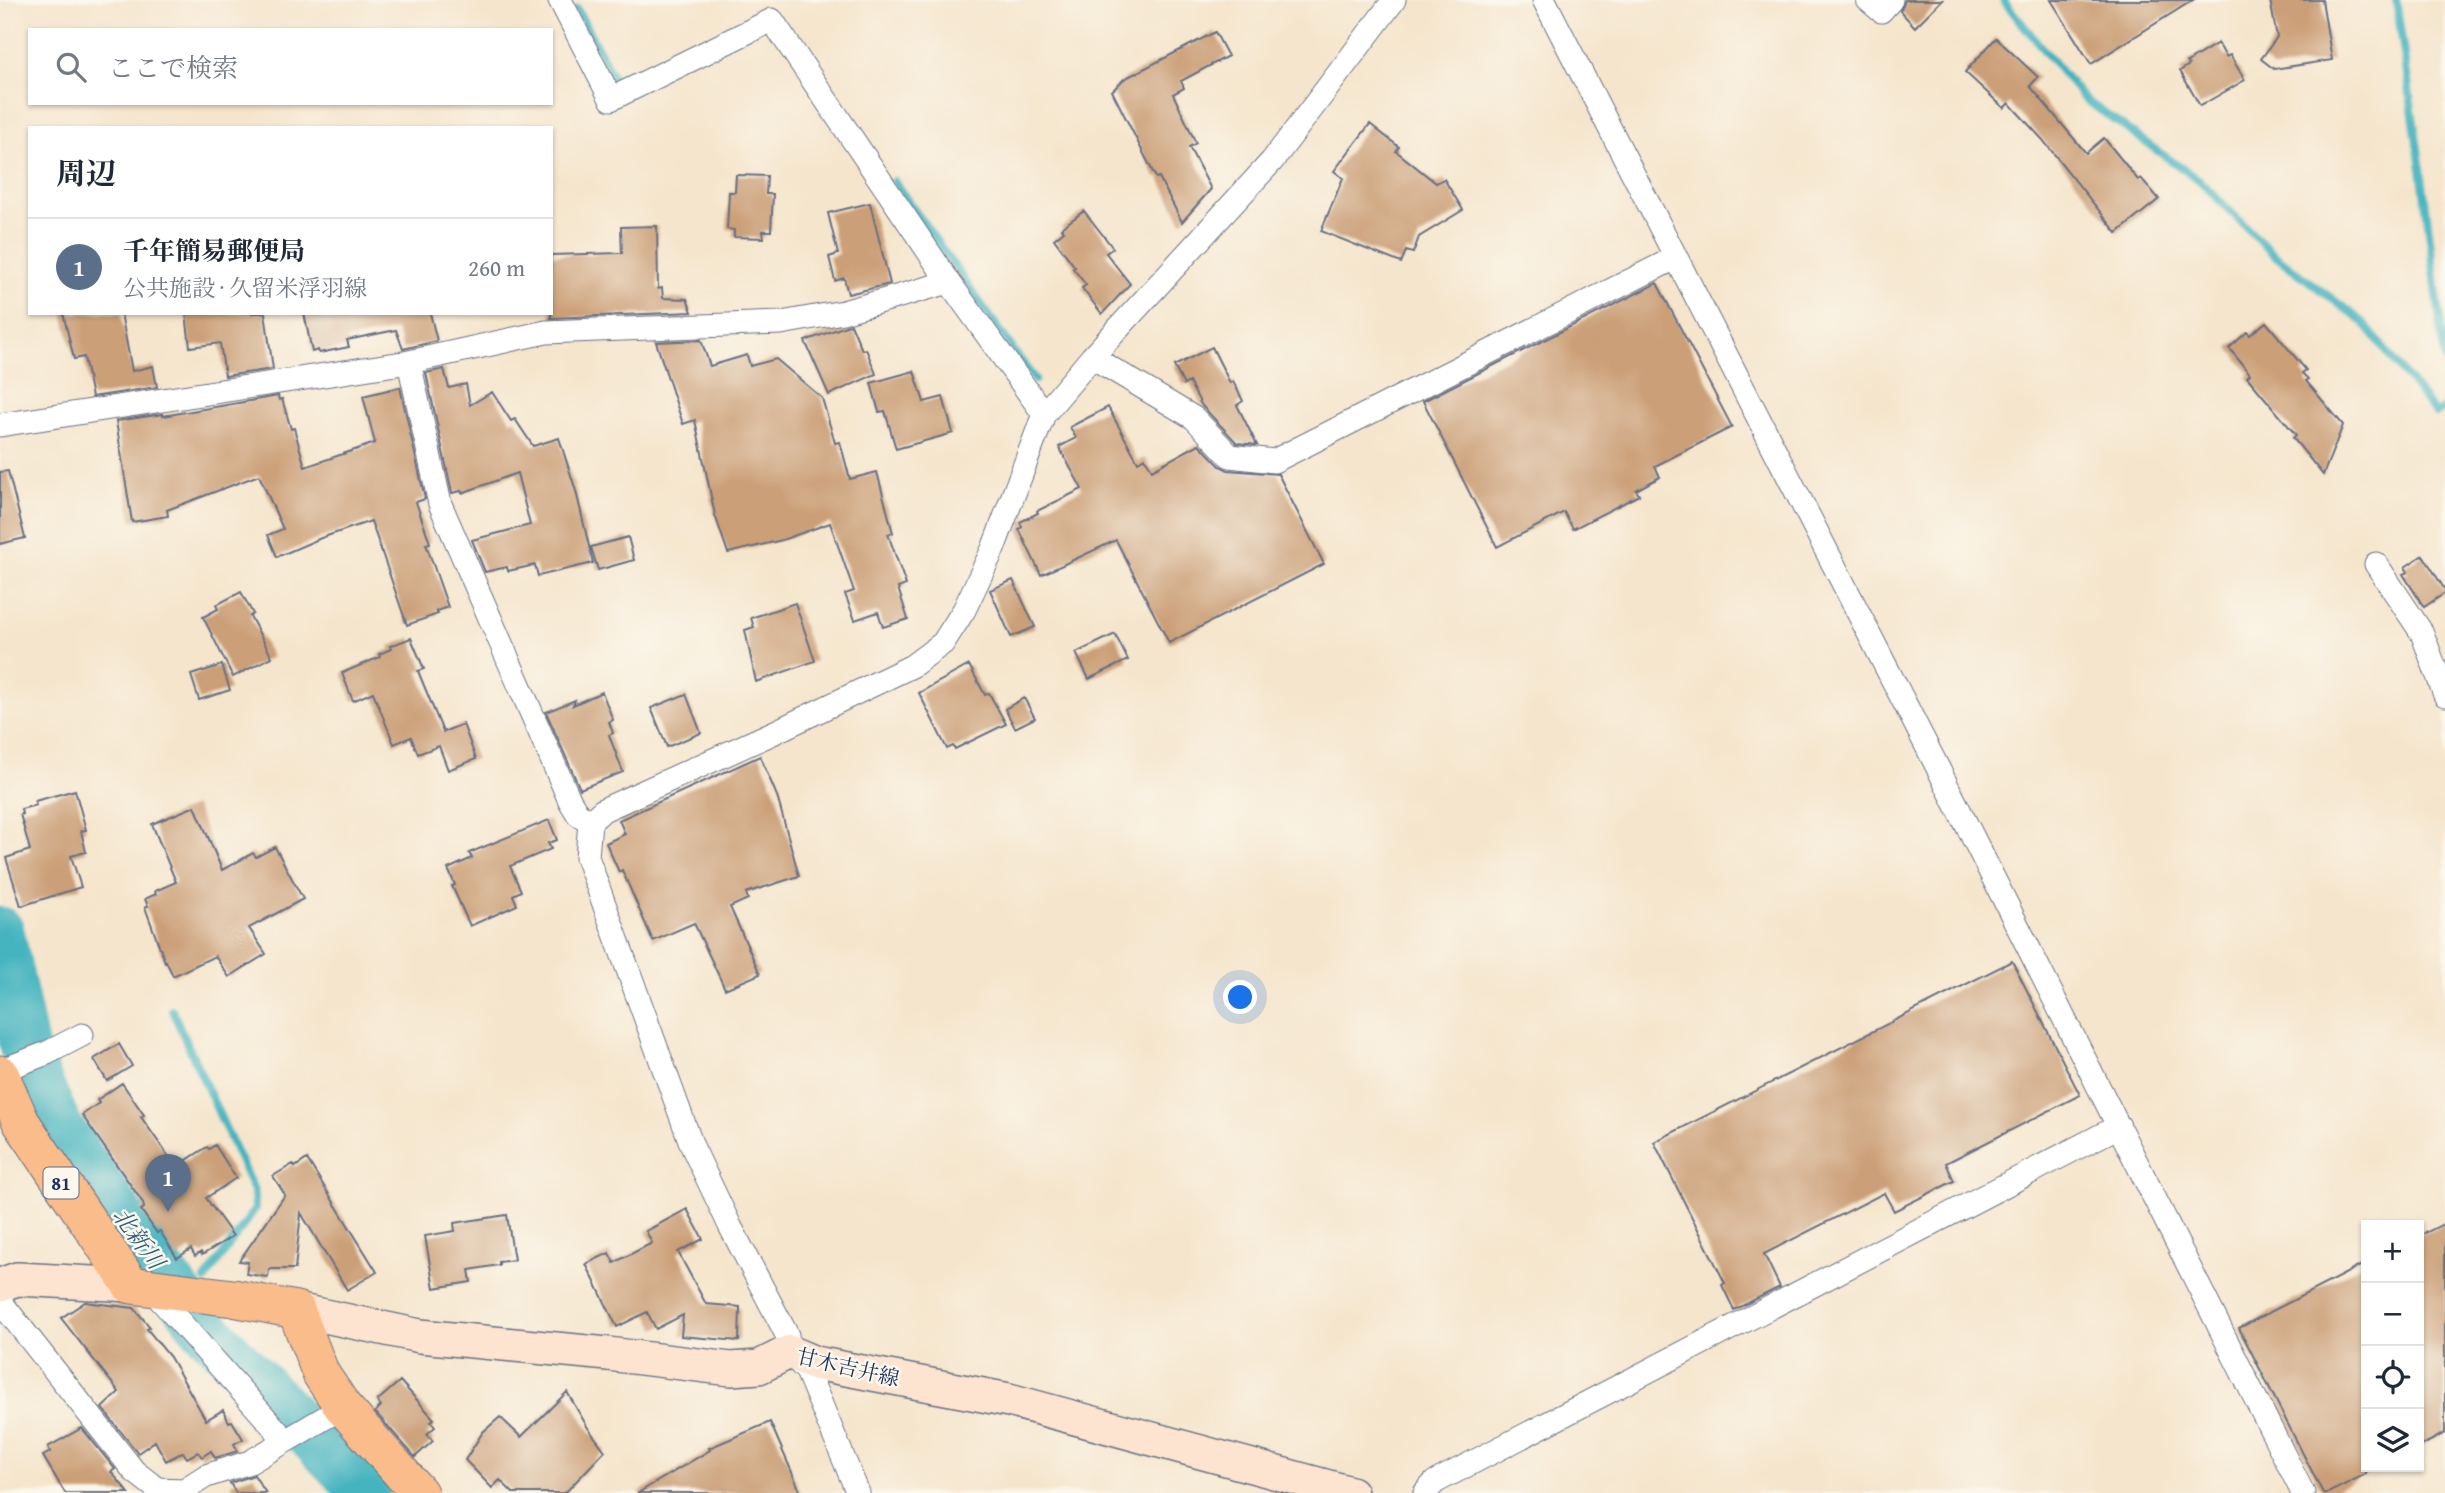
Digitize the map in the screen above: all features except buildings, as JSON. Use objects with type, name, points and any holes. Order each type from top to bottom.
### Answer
[{"type":"main road","name":"81","points":[[4,1071],[21,1122],[140,1287]]},
{"type":"main road","points":[[0,1285],[17,1279],[140,1287],[202,1294],[296,1310],[334,1413],[419,1493]]},
{"type":"main road","name":"甘木吉井線","points":[[296,1310],[420,1336],[731,1369],[759,1367],[789,1352],[815,1363],[1009,1400],[1351,1493]]},
{"type":"street","points":[[560,0],[611,99],[772,20],[949,282],[1044,414]]},
{"type":"street","points":[[858,1493],[807,1371],[789,1352],[788,1335],[730,1226],[692,1146],[587,857],[590,822],[603,810],[912,666],[943,643],[964,610],[993,549],[1044,414],[1092,357],[1272,160],[1394,0]]},
{"type":"street","points":[[1544,0],[1942,776],[2303,1493]]},
{"type":"street","points":[[1868,0],[1881,11],[1891,0]]},
{"type":"street","points":[[1092,357],[1194,418],[1230,456],[1273,461],[1675,258]]},
{"type":"street","points":[[0,425],[409,362],[547,332],[781,323],[843,312],[949,282]]},
{"type":"street","points":[[409,362],[440,504],[570,801],[578,814],[590,822]]},
{"type":"street","points":[[2375,564],[2422,633],[2445,695]]},
{"type":"street","points":[[4,1071],[82,1035]]},
{"type":"street","points":[[1425,1493],[1435,1482],[2119,1126]]},
{"type":"street","points":[[140,1287],[286,1441]]},
{"type":"street","points":[[0,1301],[134,1471],[157,1489],[184,1492],[206,1476],[250,1462],[334,1413]]},
{"type":"waterway","points":[[2003,0],[2083,98],[2200,181],[2273,254],[2363,322],[2436,414],[2445,407]]},
{"type":"waterway","points":[[2396,0],[2445,360]]},
{"type":"waterway","points":[[577,9],[615,81],[628,85]]},
{"type":"waterway","points":[[894,181],[1035,380]]},
{"type":"waterway","name":"北新川","points":[[0,931],[27,1058],[58,1126],[138,1241],[201,1324],[366,1493]]},
{"type":"waterway","points":[[172,1010],[254,1191],[255,1209],[205,1280]]},
{"type":"place","name":"千年簡易郵便局","points":[[168,1212]]}]
